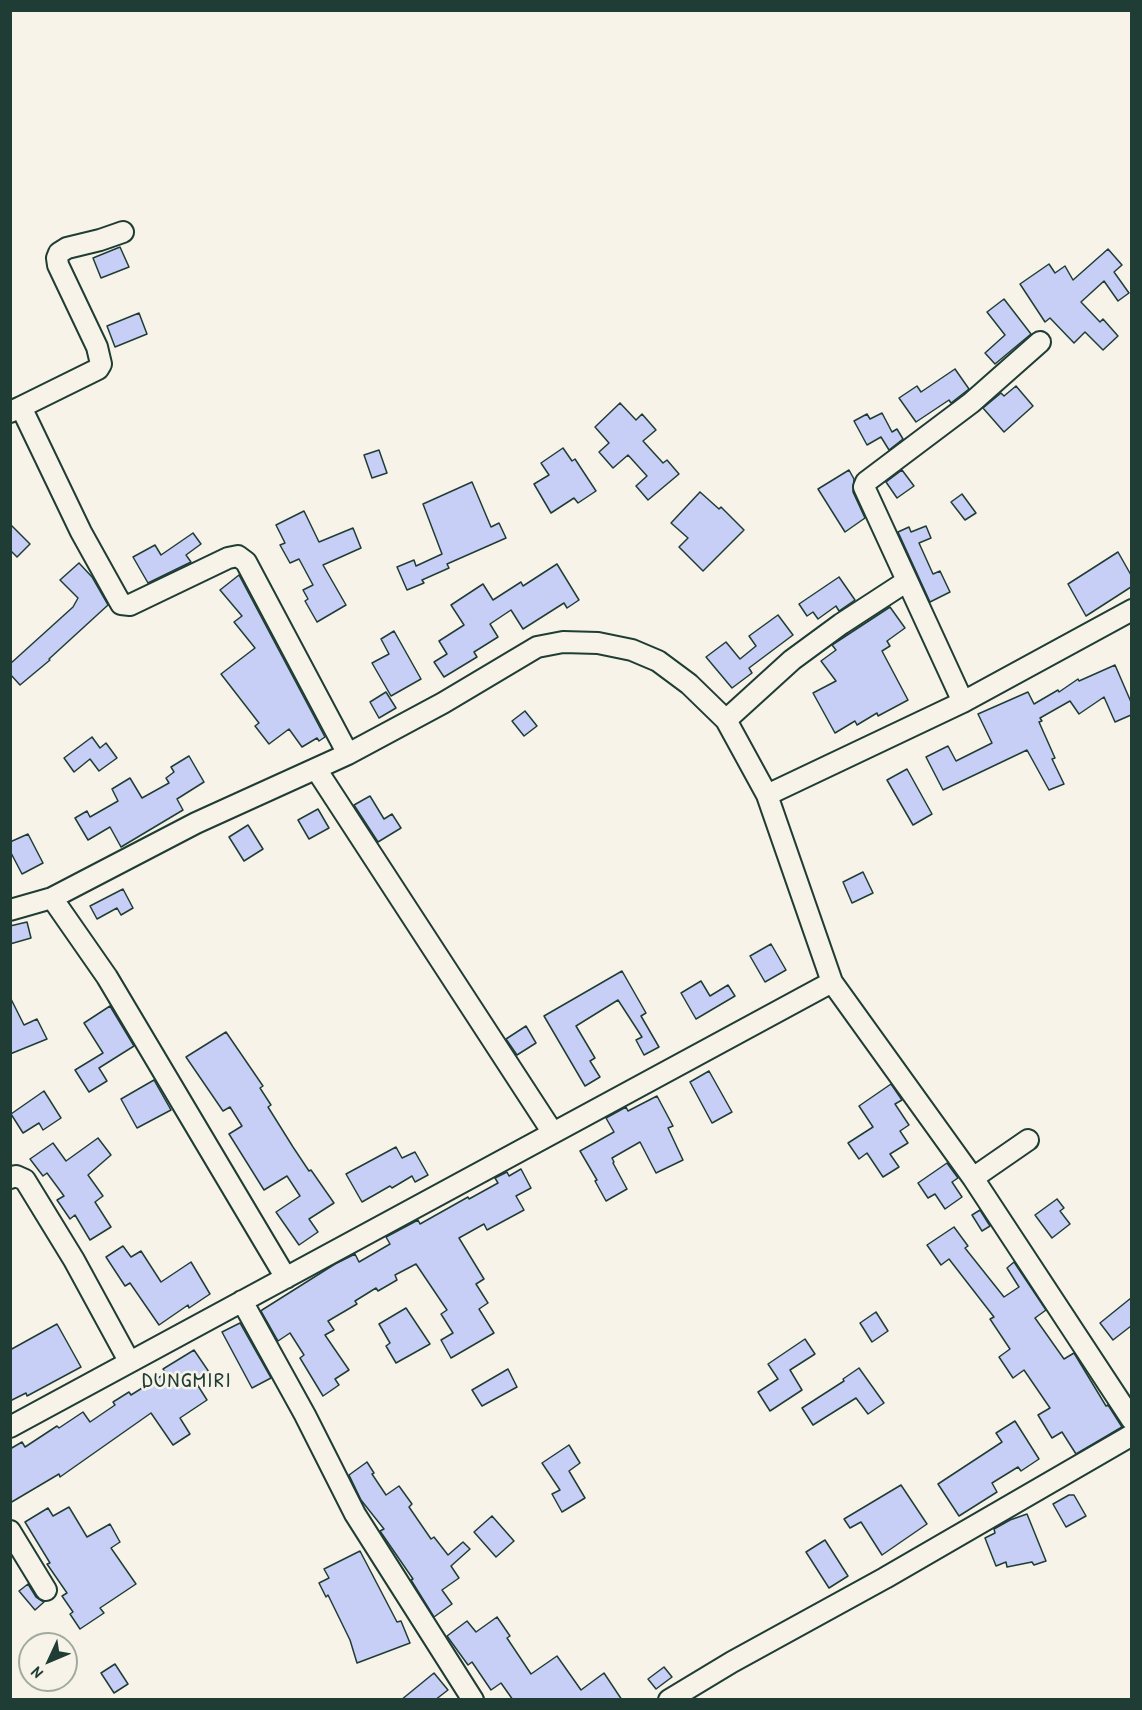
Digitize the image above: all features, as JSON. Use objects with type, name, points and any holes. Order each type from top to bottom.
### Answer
[{"type":"street","points":[[123,232],[67,248],[59,253],[57,258],[58,265],[97,347],[101,364],[98,369],[16,410],[121,604],[130,605],[228,558],[238,556],[246,562],[348,754]]},
{"type":"street","points":[[963,702],[864,487],[866,482],[971,403],[1040,342]]},
{"type":"street","points":[[726,720],[792,660],[841,624],[907,581]]},
{"type":"street","points":[[767,795],[963,702],[1131,610]]},
{"type":"street","points":[[10,910],[52,898],[196,823],[348,754],[443,703],[537,647],[563,642],[598,643],[632,650],[658,661],[689,684],[726,720],[767,795],[832,982],[973,1178],[1131,1420]]},
{"type":"street","points":[[316,769],[553,1133]]},
{"type":"street","points":[[52,898],[107,977],[286,1278]]},
{"type":"street","points":[[10,1427],[832,982]]},
{"type":"street","points":[[973,1178],[1028,1140]]},
{"type":"street","points":[[10,1178],[16,1176],[25,1180],[74,1260],[129,1361]]},
{"type":"street","points":[[242,1301],[305,1415],[355,1514],[473,1700]]},
{"type":"street","points":[[669,1700],[1131,1435]]},
{"type":"street","points":[[10,1531],[46,1590]]},
{"type":"building","points":[[120,247],[129,267],[101,278],[93,258]]},
{"type":"building","points":[[1108,249],[1122,265],[1114,272],[1129,293],[1118,301],[1104,281],[1081,302],[1100,322],[1103,319],[1118,336],[1103,350],[1085,332],[1074,343],[1050,318],[1045,322],[1020,284],[1049,264],[1055,273],[1065,266],[1073,280]]},
{"type":"building","points":[[1004,299],[1031,334],[995,364],[985,353],[1005,335],[987,312]]},
{"type":"building","points":[[139,313],[147,334],[115,347],[107,326]]},
{"type":"building","points":[[955,369],[969,389],[951,403],[949,400],[916,422],[899,398],[917,386],[921,392]]},
{"type":"building","points":[[1016,386],[1033,406],[1004,432],[983,408],[1001,393],[1004,396]]},
{"type":"building","points":[[620,403],[636,420],[642,414],[656,430],[643,441],[663,463],[667,460],[679,474],[648,500],[636,486],[647,476],[628,455],[613,468],[599,452],[609,443],[595,427]]},
{"type":"building","points":[[882,413],[892,432],[897,429],[903,439],[889,450],[881,437],[867,445],[854,421],[867,414],[870,419]]},
{"type":"building","points":[[563,448],[572,461],[575,459],[596,491],[578,503],[574,498],[551,513],[534,484],[549,475],[541,463]]},
{"type":"building","points":[[379,450],[387,473],[372,478],[364,455]]},
{"type":"building","points":[[849,470],[854,479],[853,492],[865,518],[845,532],[818,489]]},
{"type":"building","points":[[902,470],[914,486],[897,498],[886,482]]},
{"type":"building","points":[[472,482],[491,527],[499,523],[506,538],[447,564],[449,568],[422,580],[424,583],[407,590],[397,567],[414,560],[416,566],[442,554],[423,504]]},
{"type":"building","points":[[700,492],[719,509],[721,507],[744,530],[703,571],[679,547],[688,538],[671,523]]},
{"type":"building","points":[[962,494],[976,513],[965,520],[951,502]]},
{"type":"building","points":[[304,511],[319,542],[353,528],[361,548],[323,565],[346,605],[317,622],[305,601],[308,599],[303,590],[313,585],[299,559],[290,563],[280,545],[285,543],[276,525]]},
{"type":"building","points":[[10,524],[30,544],[17,557],[10,550]]},
{"type":"building","points":[[926,526],[931,538],[919,543],[933,574],[940,571],[950,592],[930,602],[898,532],[909,527],[911,532]]},
{"type":"building","points":[[193,533],[201,544],[186,555],[191,562],[148,583],[133,557],[155,545],[161,555]]},
{"type":"building","points":[[1118,552],[1131,575],[1131,587],[1086,616],[1068,584]]},
{"type":"building","points":[[79,563],[92,577],[108,605],[20,685],[10,674],[10,664],[73,607],[78,598],[60,580]]},
{"type":"building","points":[[557,564],[579,600],[567,608],[564,603],[523,629],[511,610],[490,624],[498,637],[474,652],[477,657],[444,677],[434,662],[447,654],[439,641],[464,625],[451,605],[483,584],[493,600],[521,582],[523,586]]},
{"type":"building","points":[[239,575],[325,737],[319,741],[317,738],[302,747],[289,729],[269,744],[255,726],[259,723],[221,674],[255,648],[234,622],[242,616],[220,590]]},
{"type":"building","points":[[839,577],[855,600],[839,611],[836,606],[818,619],[813,612],[807,616],[799,604]]},
{"type":"building","points":[[890,607],[905,628],[887,641],[890,646],[882,651],[908,700],[878,716],[877,713],[857,725],[855,721],[835,733],[813,693],[836,681],[821,661],[836,650],[832,645]]},
{"type":"building","points":[[778,615],[793,635],[749,668],[752,673],[732,688],[706,657],[726,642],[740,659],[756,646],[749,636]]},
{"type":"building","points":[[394,631],[421,679],[391,696],[372,663],[389,654],[381,639]]},
{"type":"building","points":[[1115,665],[1131,702],[1131,715],[1115,722],[1104,697],[1079,714],[1070,701],[1040,718],[1042,721],[1039,722],[1055,758],[1052,759],[1064,784],[1049,790],[1027,750],[943,790],[926,757],[948,746],[956,761],[992,743],[978,714],[1028,692],[1034,704],[1058,690],[1059,692],[1078,679],[1079,681]]},
{"type":"building","points":[[386,692],[396,708],[379,718],[370,702]]},
{"type":"building","points":[[525,711],[537,726],[524,736],[512,721]]},
{"type":"building","points":[[92,737],[100,748],[106,743],[117,758],[99,771],[90,759],[74,772],[64,758]]},
{"type":"building","points":[[189,756],[204,782],[177,799],[183,810],[121,847],[110,827],[88,840],[75,818],[87,811],[90,817],[118,801],[112,789],[130,778],[142,798],[169,783],[166,778],[174,772],[171,767]]},
{"type":"building","points":[[907,769],[932,814],[913,825],[887,780]]},
{"type":"building","points":[[370,796],[384,819],[392,814],[401,828],[378,842],[354,805]]},
{"type":"building","points":[[318,809],[329,828],[309,839],[298,820]]},
{"type":"building","points":[[248,825],[263,849],[244,861],[229,837]]},
{"type":"building","points":[[28,834],[43,863],[22,874],[10,851],[10,842]]},
{"type":"building","points":[[863,872],[873,893],[852,903],[843,882]]},
{"type":"building","points":[[123,889],[133,908],[121,915],[117,908],[97,919],[90,906]]},
{"type":"building","points":[[27,922],[31,938],[10,944],[10,926]]},
{"type":"building","points":[[771,944],[786,970],[765,982],[750,956]]},
{"type":"building","points":[[622,971],[646,1013],[641,1016],[659,1047],[644,1055],[636,1040],[642,1037],[618,1000],[576,1026],[595,1058],[590,1061],[600,1077],[585,1086],[544,1016]]},
{"type":"building","points":[[701,981],[710,996],[728,985],[735,996],[696,1019],[681,993]]},
{"type":"building","points":[[10,997],[24,1025],[37,1019],[47,1039],[10,1054]]},
{"type":"building","points":[[110,1006],[134,1046],[99,1068],[107,1081],[89,1092],[75,1070],[103,1053],[84,1023]]},
{"type":"building","points":[[526,1026],[536,1043],[517,1055],[506,1039]]},
{"type":"building","points":[[226,1032],[263,1086],[260,1088],[271,1105],[268,1107],[293,1147],[334,1203],[309,1219],[318,1232],[299,1245],[276,1212],[300,1196],[287,1176],[264,1190],[229,1134],[242,1126],[230,1107],[223,1111],[186,1057]]},
{"type":"building","points":[[709,1071],[732,1112],[712,1123],[690,1082]]},
{"type":"building","points":[[154,1080],[171,1110],[137,1128],[121,1099]]},
{"type":"building","points":[[891,1084],[902,1100],[895,1104],[909,1125],[900,1131],[908,1143],[890,1154],[899,1167],[883,1177],[867,1153],[859,1159],[848,1143],[873,1127],[859,1106]]},
{"type":"building","points":[[44,1091],[61,1118],[43,1130],[39,1123],[23,1133],[11,1114]]},
{"type":"building","points":[[657,1096],[673,1126],[668,1128],[683,1160],[656,1173],[640,1142],[612,1158],[627,1189],[606,1201],[580,1151],[614,1132],[606,1118],[626,1107],[628,1111]]},
{"type":"building","points":[[98,1138],[111,1155],[88,1175],[103,1196],[95,1202],[111,1227],[90,1240],[75,1215],[70,1219],[57,1200],[64,1196],[47,1173],[43,1176],[30,1159],[53,1143],[66,1161]]},
{"type":"building","points":[[396,1147],[402,1158],[415,1152],[428,1175],[415,1182],[412,1176],[362,1202],[346,1174]]},
{"type":"building","points":[[947,1163],[958,1178],[952,1182],[962,1197],[945,1209],[935,1194],[928,1198],[918,1183]]},
{"type":"building","points":[[521,1169],[531,1188],[516,1196],[524,1210],[487,1230],[484,1224],[459,1238],[484,1279],[476,1284],[488,1303],[479,1309],[494,1333],[451,1358],[441,1340],[453,1333],[441,1314],[447,1310],[416,1264],[395,1275],[397,1280],[378,1291],[376,1288],[355,1301],[357,1304],[328,1321],[334,1330],[325,1335],[349,1370],[335,1379],[339,1385],[323,1396],[300,1358],[304,1355],[290,1333],[278,1341],[261,1311],[335,1264],[355,1254],[359,1262],[390,1244],[386,1237],[418,1220],[420,1224],[498,1183],[495,1178],[507,1172],[509,1176]]},
{"type":"building","points":[[1057,1199],[1064,1208],[1060,1211],[1070,1224],[1052,1238],[1035,1215]]},
{"type":"building","points":[[980,1210],[990,1226],[982,1231],[972,1215]]},
{"type":"building","points":[[954,1227],[968,1246],[965,1248],[1004,1297],[1019,1287],[1007,1268],[1014,1262],[1046,1310],[1035,1318],[1064,1359],[1074,1353],[1106,1406],[1108,1405],[1122,1427],[1076,1454],[1062,1432],[1052,1438],[1038,1415],[1050,1408],[1024,1370],[1013,1378],[999,1357],[1010,1349],[990,1319],[994,1317],[949,1259],[941,1265],[927,1245]]},
{"type":"building","points":[[123,1246],[131,1257],[141,1251],[161,1282],[191,1262],[210,1294],[189,1308],[188,1305],[159,1325],[130,1283],[125,1286],[106,1257]]},
{"type":"building","points":[[1131,1298],[1131,1326],[1113,1340],[1100,1323]]},
{"type":"building","points":[[406,1308],[430,1344],[396,1363],[386,1346],[390,1343],[379,1324]]},
{"type":"building","points":[[876,1312],[888,1331],[872,1342],[860,1323]]},
{"type":"building","points":[[240,1323],[271,1378],[252,1388],[222,1332]]},
{"type":"building","points":[[57,1324],[81,1367],[27,1396],[26,1393],[10,1401],[10,1350]]},
{"type":"building","points":[[805,1339],[815,1354],[790,1370],[802,1390],[770,1411],[758,1392],[778,1379],[768,1364]]},
{"type":"building","points":[[194,1350],[209,1372],[195,1381],[207,1400],[180,1418],[190,1434],[173,1445],[151,1413],[60,1477],[59,1474],[10,1503],[10,1449],[22,1442],[25,1447],[83,1412],[90,1422],[115,1405],[113,1402],[129,1392],[131,1395],[166,1373],[163,1369]]},
{"type":"building","points":[[859,1368],[884,1403],[868,1414],[856,1398],[813,1425],[802,1408],[844,1381],[843,1379]]},
{"type":"building","points":[[508,1369],[517,1387],[482,1406],[472,1390]]},
{"type":"building","points":[[1015,1421],[1039,1459],[1021,1471],[1018,1467],[992,1483],[997,1492],[959,1516],[938,1484],[1002,1442],[996,1433]]},
{"type":"building","points":[[569,1445],[580,1463],[569,1471],[585,1498],[562,1512],[552,1494],[560,1490],[542,1463]]},
{"type":"building","points":[[367,1462],[386,1495],[399,1486],[412,1504],[409,1507],[431,1539],[434,1537],[448,1555],[463,1542],[470,1549],[451,1566],[459,1578],[442,1590],[452,1604],[434,1617],[411,1580],[413,1579],[380,1531],[384,1529],[361,1500],[349,1475]]},
{"type":"building","points":[[901,1485],[927,1524],[882,1555],[861,1522],[850,1528],[844,1519]]},
{"type":"building","points":[[1069,1495],[1074,1495],[1086,1516],[1066,1527],[1053,1504]]},
{"type":"building","points":[[69,1507],[87,1537],[110,1524],[120,1542],[111,1548],[136,1584],[100,1608],[104,1613],[80,1629],[70,1614],[73,1612],[62,1596],[67,1593],[47,1564],[50,1563],[25,1522],[48,1508],[53,1516]]},
{"type":"building","points":[[1027,1514],[1046,1561],[1034,1565],[1032,1562],[1007,1567],[1006,1562],[996,1566],[985,1538],[995,1533],[994,1529]]},
{"type":"building","points":[[492,1516],[514,1541],[496,1557],[474,1532]]},
{"type":"building","points":[[825,1540],[848,1576],[829,1588],[806,1552]]},
{"type":"building","points":[[360,1551],[397,1622],[401,1621],[410,1643],[357,1663],[350,1640],[328,1595],[326,1597],[319,1583],[329,1578],[324,1569]]},
{"type":"building","points":[[28,1584],[36,1597],[44,1602],[35,1610],[19,1591]]},
{"type":"building","points":[[497,1617],[510,1636],[507,1638],[531,1674],[557,1656],[581,1690],[604,1673],[622,1700],[513,1700],[501,1683],[491,1690],[472,1662],[468,1665],[447,1636],[467,1621],[476,1632]]},
{"type":"building","points":[[115,1664],[128,1684],[114,1693],[101,1673]]},
{"type":"building","points":[[664,1667],[672,1677],[656,1689],[648,1679]]},
{"type":"building","points":[[434,1673],[448,1690],[435,1700],[401,1700]]},
{"type":"district","name":"DUNGMIRI","points":[[187,1381]]}]
